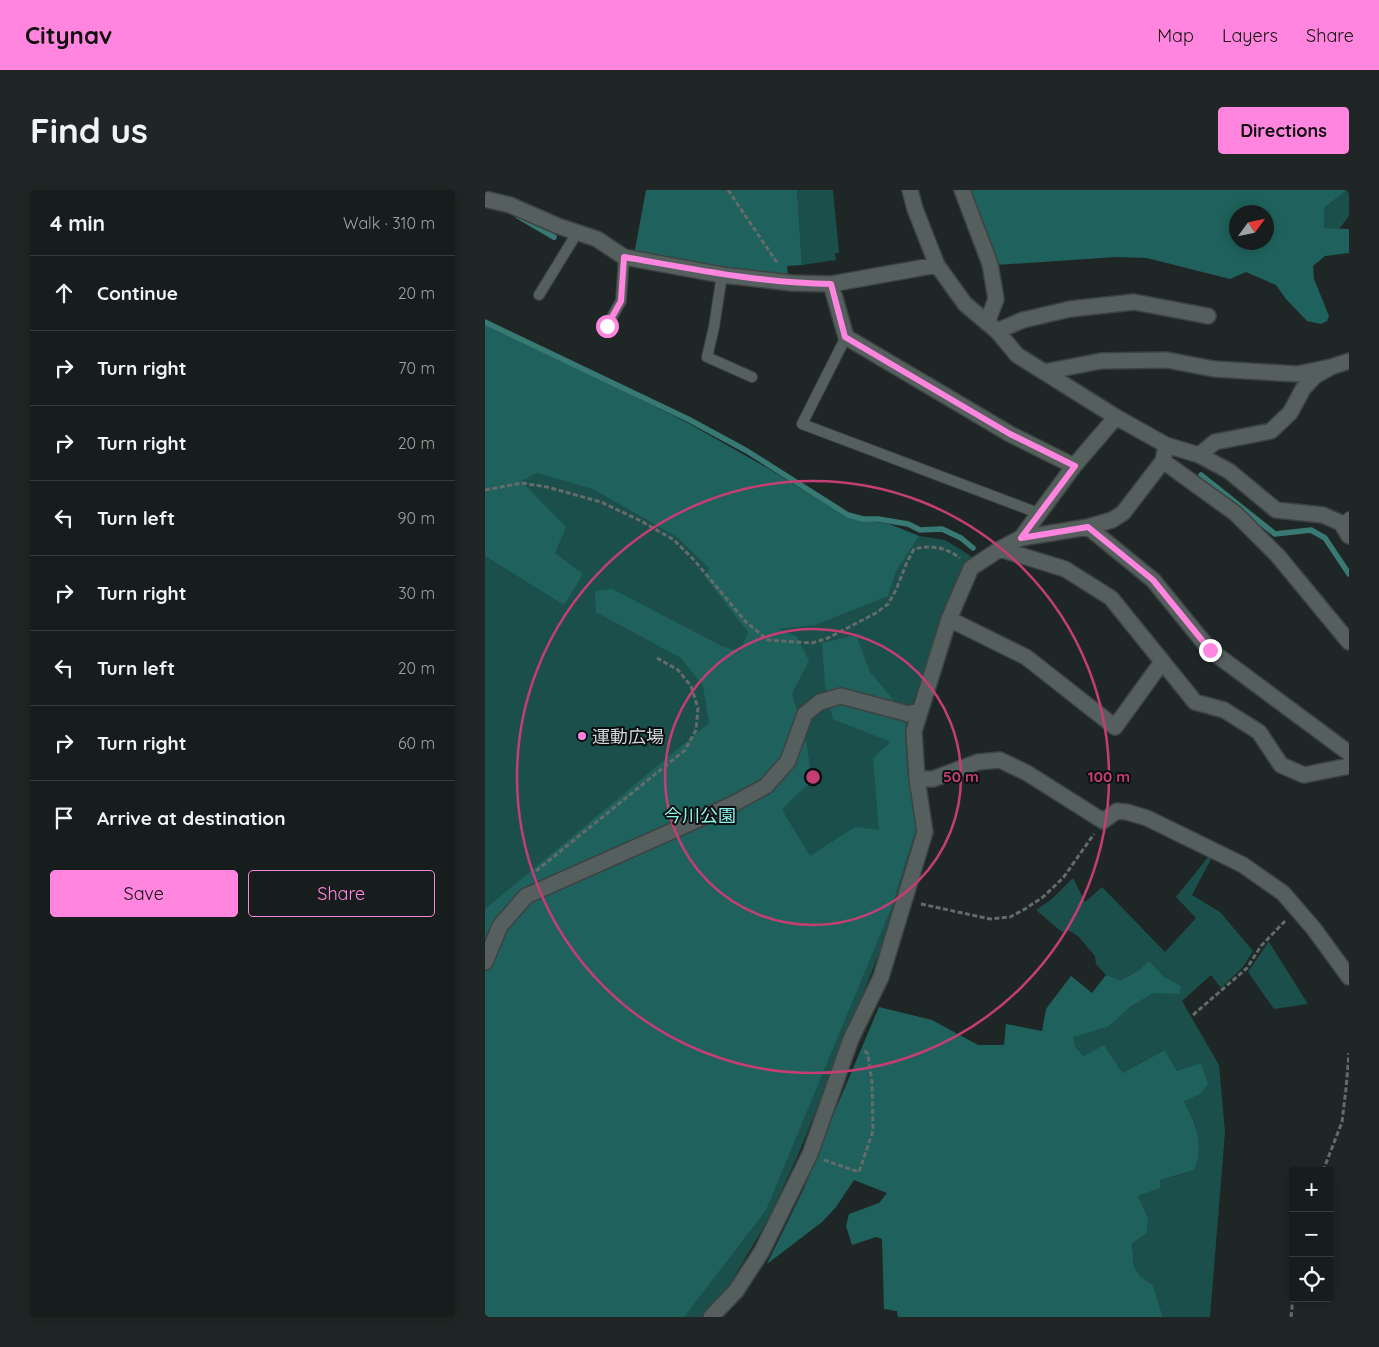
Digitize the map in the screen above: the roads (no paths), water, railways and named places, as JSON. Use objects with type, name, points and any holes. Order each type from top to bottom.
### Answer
[{"type":"street","points":[[910,190],[915,209],[937,266],[965,304],[992,327],[1017,355],[1167,445],[1199,455],[1229,471],[1276,510],[1323,515],[1345,520],[1349,536]]},
{"type":"street","points":[[962,190],[990,264],[996,299],[992,327]]},
{"type":"street","points":[[485,199],[510,205],[577,233],[597,239],[624,257],[722,275],[793,283],[831,284],[937,266]]},
{"type":"street","points":[[831,284],[845,337],[1010,434],[1075,466]]},
{"type":"street","points":[[992,327],[1070,309],[1134,302],[1208,316]]},
{"type":"street","points":[[1044,372],[1101,361],[1167,360],[1214,369],[1297,374],[1349,361]]},
{"type":"street","points":[[1199,455],[1215,442],[1271,431],[1290,413],[1303,389],[1315,376],[1331,367]]},
{"type":"street","points":[[1021,538],[1075,466],[1116,416]]},
{"type":"street","points":[[711,1317],[736,1291],[762,1251],[810,1154],[851,1039],[881,977],[925,832],[917,780],[914,731],[949,618],[971,568],[1021,538],[1088,527],[1112,520],[1123,513],[1163,461],[1167,445]]},
{"type":"street","points":[[1163,461],[1235,513],[1278,556],[1349,642]]},
{"type":"street","points":[[1088,527],[1153,580],[1210,650],[1349,753]]},
{"type":"street","points":[[1000,549],[1065,569],[1111,598],[1195,702],[1224,710],[1259,732],[1281,765],[1304,775],[1349,766]]},
{"type":"street","points":[[949,618],[1026,657],[1115,727],[1162,662]]},
{"type":"street","points":[[485,962],[500,926],[526,896],[733,804],[766,786],[787,761],[805,714],[820,702],[841,696],[909,714],[920,710]]},
{"type":"street","points":[[917,780],[933,779],[978,762],[1000,760],[1027,773],[1103,821],[1117,811],[1147,818],[1243,865],[1283,893],[1314,929],[1349,977]]},
{"type":"lane","points":[[539,295],[577,233]]},
{"type":"lane","points":[[607,326],[621,301],[624,257]]},
{"type":"lane","points":[[722,275],[707,357],[752,378]]},
{"type":"lane","points":[[845,337],[802,424],[1039,513]]},
{"type":"waterway","points":[[518,216],[554,237]]},
{"type":"waterway","points":[[485,322],[688,419],[747,451],[848,515],[863,519],[878,519],[908,524],[920,530],[942,529],[961,538],[973,548]]},
{"type":"waterway","points":[[1201,475],[1275,534],[1311,530],[1325,538],[1349,574]]},
{"type":"place","name":"運動広場","points":[[582,736]]},
{"type":"park label","name":"今川公園","points":[[700,815]]}]
